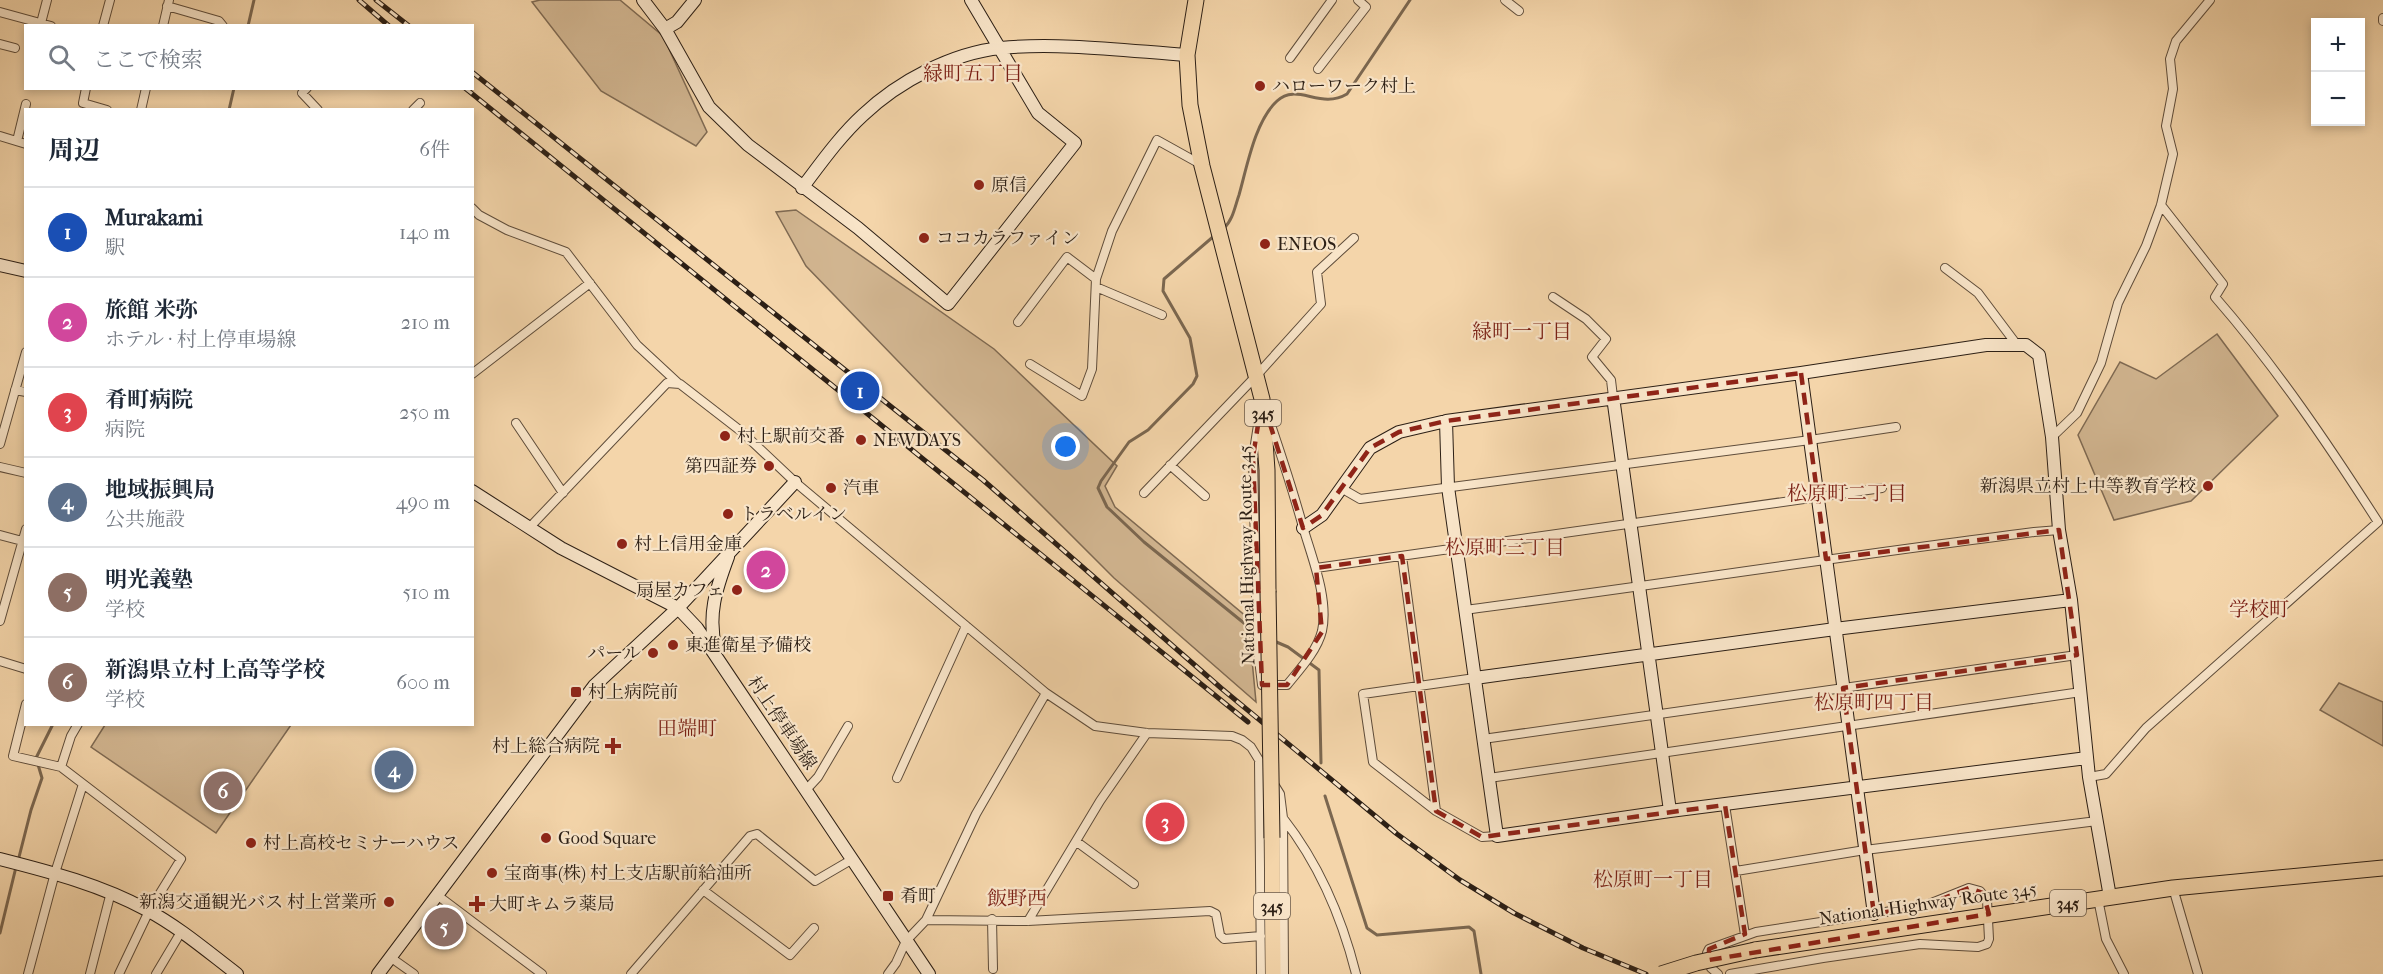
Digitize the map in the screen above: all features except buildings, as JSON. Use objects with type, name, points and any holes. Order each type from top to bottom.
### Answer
[{"type":"highway","name":"National Highway Route 345","points":[[1196,0],[1187,55],[1193,124],[1262,399],[1267,470],[1273,974]]},
{"type":"highway","name":"National Highway Route 345","points":[[1661,974],[1696,963],[1755,950],[1989,914],[2173,888],[2383,868]]},
{"type":"street","points":[[41,23],[47,0]]},
{"type":"street","points":[[104,24],[110,0]]},
{"type":"street","points":[[643,0],[665,29],[709,106],[748,145],[858,228],[948,304],[1075,143],[1038,113],[971,0]]},
{"type":"street","points":[[665,29],[676,22],[695,0]]},
{"type":"street","points":[[1290,58],[1332,0]]},
{"type":"street","points":[[1318,69],[1366,7],[1358,0]]},
{"type":"street","points":[[1505,0],[1520,11]]},
{"type":"street","points":[[2052,437],[2077,413],[2101,363],[2118,303],[2146,246],[2161,205],[2173,154],[2166,126],[2173,89],[2170,59],[2176,40],[2210,0]]},
{"type":"street","points":[[163,24],[168,3],[219,21],[221,24]]},
{"type":"street","points":[[0,12],[44,24]]},
{"type":"street","points":[[0,44],[15,48]]},
{"type":"street","points":[[802,188],[863,114],[884,97],[939,66],[980,52],[1001,48],[1092,49],[1187,55]]},
{"type":"street","points":[[86,90],[83,103],[99,108]]},
{"type":"street","points":[[141,108],[146,90]]},
{"type":"street","points":[[305,90],[302,93],[316,108]]},
{"type":"street","points":[[26,108],[27,104]]},
{"type":"street","points":[[0,136],[21,142],[24,123]]},
{"type":"street","points":[[1030,364],[1083,396],[1092,369],[1096,283],[1112,231],[1157,140],[1202,166]]},
{"type":"street","points":[[2090,777],[2106,774],[2146,728],[2378,522],[2302,409],[2244,330],[2215,297],[2223,284],[2161,205]]},
{"type":"street","points":[[476,218],[566,252],[637,345],[680,384],[742,432],[795,482],[1046,693],[1095,726],[1147,733],[1232,736],[1251,747],[1280,794],[1284,974]]},
{"type":"street","points":[[1144,493],[1257,375],[1321,304],[1317,272],[1354,238]]},
{"type":"street","points":[[1018,322],[1066,257],[1096,283],[1161,315]]},
{"type":"street","points":[[0,264],[24,270]]},
{"type":"street","points":[[1945,268],[1978,293],[2017,345]]},
{"type":"street","points":[[474,372],[590,283]]},
{"type":"street","points":[[1553,297],[1586,319],[1606,339],[1592,357],[1611,380],[1670,811]]},
{"type":"street","points":[[1303,528],[1322,515],[1370,448],[1399,432],[1446,421],[1801,373],[1986,345],[2026,345],[2038,355],[2052,437],[2060,530],[2071,600],[2087,758],[2097,821],[2106,939],[2124,974]]},
{"type":"street","points":[[0,444],[24,359]]},
{"type":"street","points":[[1801,373],[1874,914]]},
{"type":"street","points":[[529,528],[667,383],[680,384]]},
{"type":"street","points":[[15,390],[24,392]]},
{"type":"street","points":[[1262,399],[1291,481],[1316,568],[1323,612],[1322,632],[1312,653],[1287,685],[1262,685],[1257,642],[1253,457],[1262,399]]},
{"type":"street","points":[[1446,421],[1448,487],[1497,836]]},
{"type":"street","points":[[516,423],[563,493]]},
{"type":"street","points":[[1341,488],[1360,499],[1896,427]]},
{"type":"street","points":[[1170,465],[1205,496]]},
{"type":"street","points":[[0,467],[24,473]]},
{"type":"street","points":[[378,974],[594,686],[678,608],[795,482]]},
{"type":"street","points":[[1316,568],[1882,488]]},
{"type":"street","points":[[474,492],[561,548],[678,608]]},
{"type":"street","points":[[1465,610],[2034,531],[2060,530]]},
{"type":"street","points":[[0,535],[24,541],[0,621]]},
{"type":"street","points":[[718,659],[710,625],[715,591],[731,551]]},
{"type":"street","points":[[1402,556],[1436,811]]},
{"type":"street","points":[[2071,600],[1835,628],[1363,694],[1373,762],[1436,811],[1482,837],[2087,758]]},
{"type":"street","name":"村上停車場線","points":[[678,608],[697,628],[929,974]]},
{"type":"street","points":[[897,778],[966,626]]},
{"type":"street","points":[[1483,739],[2077,655]]},
{"type":"street","points":[[0,661],[24,668]]},
{"type":"street","points":[[1489,778],[2080,692]]},
{"type":"street","points":[[888,974],[906,941],[926,920],[976,814],[1046,693]]},
{"type":"street","points":[[24,711],[12,756],[61,767],[181,860],[149,911],[119,974]]},
{"type":"street","points":[[61,767],[71,736],[77,726]]},
{"type":"street","points":[[806,791],[818,777],[848,726]]},
{"type":"street","points":[[1028,921],[1100,801],[1147,733]]},
{"type":"street","points":[[1259,760],[1261,974]]},
{"type":"street","points":[[28,974],[55,873],[83,784]]},
{"type":"street","points":[[1725,805],[1745,934]]},
{"type":"street","points":[[1282,818],[1308,853],[1340,919],[1356,974]]},
{"type":"street","points":[[1736,871],[1865,850],[2097,821]]},
{"type":"street","points":[[631,974],[750,836],[757,834],[815,881],[851,860]]},
{"type":"street","points":[[1077,842],[1134,884]]},
{"type":"street","points":[[0,859],[55,873],[111,892],[149,911],[237,974]]},
{"type":"street","points":[[1718,974],[1711,968],[1707,952],[1709,949],[1745,934],[1924,906],[1969,888],[1983,894],[1987,900],[1989,939],[1987,944],[1978,947],[1920,944],[1730,974]]},
{"type":"street","points":[[2173,888],[2198,974]]},
{"type":"street","points":[[704,890],[790,955],[814,928]]},
{"type":"street","points":[[90,974],[111,892]]},
{"type":"street","points":[[436,895],[542,974]]},
{"type":"street","points":[[926,920],[1028,921],[1210,911],[1216,914],[1224,939],[1261,936]]},
{"type":"street","points":[[992,919],[993,969]]},
{"type":"street","points":[[156,974],[180,932]]},
{"type":"street","points":[[390,957],[414,974]]},
{"type":"highlighted area","points":[[1801,373],[1826,559],[2059,530],[2077,655],[1843,688],[1874,914],[1924,906],[1969,888],[1983,893],[1989,914],[1709,960],[1709,949],[1745,934],[1725,805],[1482,837],[1436,811],[1402,556],[1316,568],[1322,632],[1287,685],[1262,685],[1253,457],[1262,399],[1303,528],[1322,515],[1370,448],[1399,432],[1446,421]]},
{"type":"shaded area","points":[[540,0],[620,0],[663,36],[707,132],[696,146],[601,91],[532,2]]},
{"type":"shaded area","points":[[796,210],[994,349],[1117,466],[1105,486],[1115,507],[1248,618],[1256,702],[1114,578],[806,266],[776,212]]},
{"type":"shaded area","points":[[2217,334],[2278,416],[2191,501],[2114,520],[2078,435],[2120,362],[2156,379]]},
{"type":"shaded area","points":[[2339,683],[2383,702],[2383,746],[2320,710]]},
{"type":"shaded area","points":[[104,726],[290,726],[216,833],[91,747]]},
{"type":"waterway","points":[[248,24],[254,0]]},
{"type":"waterway","points":[[1224,228],[1233,213],[1257,132],[1269,110],[1277,101],[1293,94],[1327,99],[1347,94],[1410,0]]},
{"type":"waterway","points":[[229,108],[234,90]]},
{"type":"waterway","points":[[1214,236],[1164,279],[1163,291],[1190,338],[1197,376],[1193,384],[1148,430],[1129,442],[1098,488],[1107,507],[1144,542],[1255,632]]},
{"type":"waterway","points":[[1274,641],[1288,647],[1319,670],[1321,763]]},
{"type":"waterway","points":[[18,861],[42,778],[36,758],[52,726]]},
{"type":"waterway","points":[[1325,796],[1367,928],[1377,935],[1469,927],[1474,931],[1481,974]]},
{"type":"waterway","points":[[0,933],[16,867]]},
{"type":"railway","points":[[359,0],[387,24]]},
{"type":"railway","points":[[376,0],[406,24]]},
{"type":"railway","points":[[474,74],[983,480],[1221,688],[1397,834],[1460,880],[1514,913],[1583,948],[1646,974]]},
{"type":"railway","points":[[467,90],[1248,722]]},
{"type":"place","name":"ハローワーク村上","points":[[1260,86]]},
{"type":"place","name":"原信","points":[[979,185]]},
{"type":"place","name":"ココカラファイン","points":[[924,238]]},
{"type":"place","name":"ENEOS","points":[[1265,244]]},
{"type":"place","name":"Murakami","points":[[860,391]]},
{"type":"place","name":"村上駅前交番","points":[[725,436]]},
{"type":"place","name":"NEWDAYS","points":[[861,440]]},
{"type":"place","name":"第四証券","points":[[769,466]]},
{"type":"place","name":"新潟県立村上中等教育学校","points":[[2208,486]]},
{"type":"place","name":"汽車","points":[[831,488]]},
{"type":"place","name":"トラベルイン","points":[[728,514]]},
{"type":"place","name":"村上信用金庫","points":[[622,544]]},
{"type":"place","name":"旅館 米弥","points":[[766,570]]},
{"type":"place","name":"扇屋カフェ","points":[[737,590]]},
{"type":"place","name":"東進衛星予備校","points":[[673,645]]},
{"type":"place","name":"パール","points":[[653,653]]},
{"type":"place","name":"村上病院前","points":[[576,692]]},
{"type":"place","name":"村上総合病院","points":[[613,746]]},
{"type":"place","name":"地域振興局","points":[[394,770]]},
{"type":"place","name":"新潟県立村上高等学校","points":[[223,791]]},
{"type":"place","name":"肴町病院","points":[[1165,822]]},
{"type":"place","name":"Good Square","points":[[546,838]]},
{"type":"place","name":"村上高校セミナーハウス","points":[[251,843]]},
{"type":"place","name":"宝商事(株) 村上支店駅前給油所","points":[[492,873]]},
{"type":"place","name":"肴町","points":[[888,896]]},
{"type":"place","name":"新潟交通観光バス 村上営業所","points":[[389,902]]},
{"type":"place","name":"大町キムラ薬局","points":[[477,904]]},
{"type":"place","name":"明光義塾","points":[[444,927]]},
{"type":"district","name":"緑町五丁目","points":[[973,73]]},
{"type":"district","name":"緑町一丁目","points":[[1522,331]]},
{"type":"district","name":"松原町二丁目","points":[[1847,493]]},
{"type":"district","name":"松原町三丁目","points":[[1505,547]]},
{"type":"district","name":"学校町","points":[[2259,609]]},
{"type":"district","name":"松原町四丁目","points":[[1874,702]]},
{"type":"district","name":"田端町","points":[[687,728]]},
{"type":"district","name":"松原町一丁目","points":[[1653,879]]},
{"type":"district","name":"飯野西","points":[[1017,898]]}]
